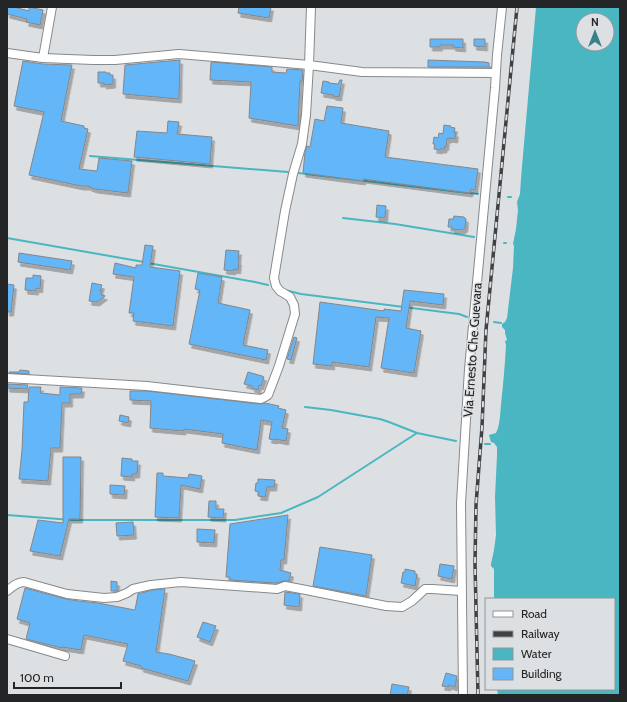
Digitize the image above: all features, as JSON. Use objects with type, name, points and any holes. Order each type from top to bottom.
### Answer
[{"type":"street","points":[[43,58],[52,7]]},
{"type":"street","points":[[7,378],[147,386],[261,399],[268,395],[295,314],[294,305],[290,297],[280,291],[276,286],[274,278],[291,182],[302,144],[306,114],[311,7]]},
{"type":"street","name":"Via Ernesto Che Guevara","points":[[463,695],[461,503],[470,368],[502,7]]},
{"type":"street","points":[[7,53],[43,58],[115,60],[179,54],[309,65],[362,72],[496,73]]},
{"type":"street","points":[[7,592],[19,582],[24,582],[67,594],[104,598],[117,597],[133,589],[151,585],[181,582],[277,589],[285,586],[386,606],[402,607],[425,589],[432,588],[462,592]]},
{"type":"street","points":[[7,639],[65,656]]},
{"type":"water","points":[[536,7],[620,7],[620,695],[498,695],[497,690],[615,690],[615,598],[494,598],[494,569],[491,564],[496,535],[495,497],[497,447],[491,442],[489,435],[496,433],[500,420],[506,345],[505,341],[507,340],[502,324],[507,318],[513,268],[513,244],[518,210],[517,202],[520,194]]},
{"type":"building","points":[[7,7],[14,7],[29,11],[29,7],[43,10],[40,25],[26,22],[27,19],[7,14]]},
{"type":"building","points":[[239,7],[271,7],[269,18],[238,13]]},
{"type":"building","points":[[430,39],[463,39],[463,48],[453,47],[453,45],[430,47]]},
{"type":"building","points":[[474,39],[485,39],[485,47],[474,46]]},
{"type":"building","points":[[180,60],[179,99],[123,94],[125,65]]},
{"type":"building","points":[[428,60],[485,62],[489,63],[489,67],[428,67]]},
{"type":"building","points":[[23,61],[43,64],[72,65],[61,121],[84,126],[84,128],[88,129],[79,169],[97,171],[99,158],[132,161],[128,193],[95,189],[89,186],[81,186],[29,175],[44,112],[14,106]]},
{"type":"building","points":[[211,62],[272,67],[272,72],[286,73],[287,69],[303,70],[302,81],[300,81],[298,126],[249,118],[251,82],[210,80]]},
{"type":"building","points":[[98,72],[106,72],[113,75],[113,84],[104,85],[104,83],[98,83]]},
{"type":"building","points":[[340,80],[342,80],[339,97],[321,93],[323,81],[338,84]]},
{"type":"building","points":[[327,106],[343,108],[341,123],[389,131],[385,157],[478,169],[475,190],[471,189],[470,193],[303,173],[305,152],[307,146],[310,147],[315,119],[324,121]]},
{"type":"building","points":[[168,121],[179,122],[177,134],[212,137],[210,164],[134,157],[137,131],[167,133]]},
{"type":"building","points":[[444,125],[455,128],[455,139],[447,139],[446,147],[445,146],[444,149],[434,149],[434,137],[438,138],[439,133],[443,134]]},
{"type":"building","points":[[377,205],[386,206],[385,218],[376,217]]},
{"type":"building","points":[[454,216],[464,217],[466,219],[465,228],[462,230],[448,227],[449,219],[453,219]]},
{"type":"building","points":[[145,245],[153,246],[150,267],[180,271],[173,326],[133,321],[134,313],[129,313],[134,277],[113,274],[115,263],[136,268],[136,265],[142,265]]},
{"type":"building","points":[[226,250],[239,251],[238,270],[224,270]]},
{"type":"building","points":[[19,253],[72,261],[70,270],[18,262]]},
{"type":"building","points":[[198,273],[222,277],[218,303],[250,310],[243,345],[268,350],[266,360],[189,344],[200,290],[195,289]]},
{"type":"building","points":[[33,275],[41,276],[40,289],[36,288],[36,291],[25,290],[26,278],[33,278]]},
{"type":"building","points":[[92,283],[102,285],[100,291],[102,291],[101,295],[105,296],[97,302],[89,301]]},
{"type":"building","points":[[7,284],[14,285],[11,312],[7,312]]},
{"type":"building","points":[[404,290],[444,294],[443,305],[410,301],[406,328],[421,331],[414,373],[381,368],[389,318],[376,317],[369,367],[332,362],[332,366],[313,364],[320,302],[384,311],[384,309],[401,311]]},
{"type":"building","points":[[294,337],[297,338],[291,360],[287,359]]},
{"type":"building","points":[[20,370],[29,371],[29,374],[9,373],[19,372]]},
{"type":"building","points":[[248,372],[264,377],[258,390],[252,388],[252,386],[244,384]]},
{"type":"building","points":[[7,384],[28,385],[27,389],[7,388]]},
{"type":"building","points":[[29,387],[41,387],[40,393],[60,395],[60,387],[82,388],[81,394],[70,394],[70,403],[62,403],[60,448],[51,448],[48,481],[19,479],[24,402],[28,402]]},
{"type":"building","points":[[130,391],[147,391],[260,404],[265,403],[279,406],[278,408],[286,410],[282,428],[288,429],[286,441],[269,439],[272,422],[261,420],[257,450],[222,443],[223,434],[184,429],[183,431],[150,428],[151,401],[130,400]]},
{"type":"building","points":[[120,415],[129,417],[128,423],[119,421]]},
{"type":"building","points":[[63,457],[81,457],[80,519],[69,519],[60,556],[30,551],[38,520],[63,523]]},
{"type":"building","points":[[122,458],[138,461],[137,474],[132,474],[132,477],[121,476]]},
{"type":"building","points":[[157,473],[163,473],[163,476],[188,478],[189,474],[202,476],[200,489],[181,485],[179,518],[155,517]]},
{"type":"building","points":[[258,479],[275,480],[274,487],[267,487],[265,497],[258,496],[259,492],[255,491]]},
{"type":"building","points":[[110,485],[125,486],[124,495],[110,494]]},
{"type":"building","points":[[209,501],[216,501],[216,509],[224,509],[223,518],[208,517]]},
{"type":"building","points":[[288,515],[284,560],[281,560],[280,570],[291,573],[289,581],[276,583],[230,580],[230,577],[226,577],[230,524]]},
{"type":"building","points":[[133,522],[134,535],[117,536],[116,523]]},
{"type":"building","points":[[197,529],[215,530],[214,543],[197,542]]},
{"type":"building","points":[[320,547],[372,555],[366,596],[313,586]]},
{"type":"building","points":[[440,564],[454,566],[452,579],[438,576]]},
{"type":"building","points":[[405,569],[415,571],[415,574],[417,574],[415,586],[401,583]]},
{"type":"building","points":[[111,581],[117,582],[117,591],[111,591]]},
{"type":"building","points":[[25,588],[66,599],[135,610],[138,594],[152,590],[165,589],[156,652],[195,661],[188,681],[141,668],[141,666],[123,661],[128,644],[84,635],[81,650],[62,648],[26,639],[30,623],[17,619]]},
{"type":"building","points":[[285,592],[300,594],[299,607],[284,605]]},
{"type":"building","points":[[203,622],[216,626],[210,642],[197,637]]},
{"type":"building","points":[[446,673],[457,676],[455,687],[449,685],[448,687],[442,686]]},
{"type":"building","points":[[392,684],[409,687],[407,695],[390,695]]},
{"type":"waterway","points":[[90,156],[288,172]]},
{"type":"waterway","points":[[298,173],[478,194]]},
{"type":"waterway","points":[[343,218],[395,224],[474,237]]},
{"type":"waterway","points":[[7,238],[144,262]]},
{"type":"waterway","points":[[148,263],[268,285]]},
{"type":"waterway","points":[[285,290],[301,294],[459,314],[467,317]]},
{"type":"waterway","points":[[494,322],[501,323]]},
{"type":"waterway","points":[[305,407],[380,419],[417,433],[456,441]]},
{"type":"waterway","points":[[7,515],[72,520],[235,520],[281,513],[318,497],[417,433]]},
{"type":"waterway","points":[[485,444],[490,444]]},
{"type":"railway","points":[[478,695],[475,564],[476,505],[482,427],[486,330],[517,7]]}]
